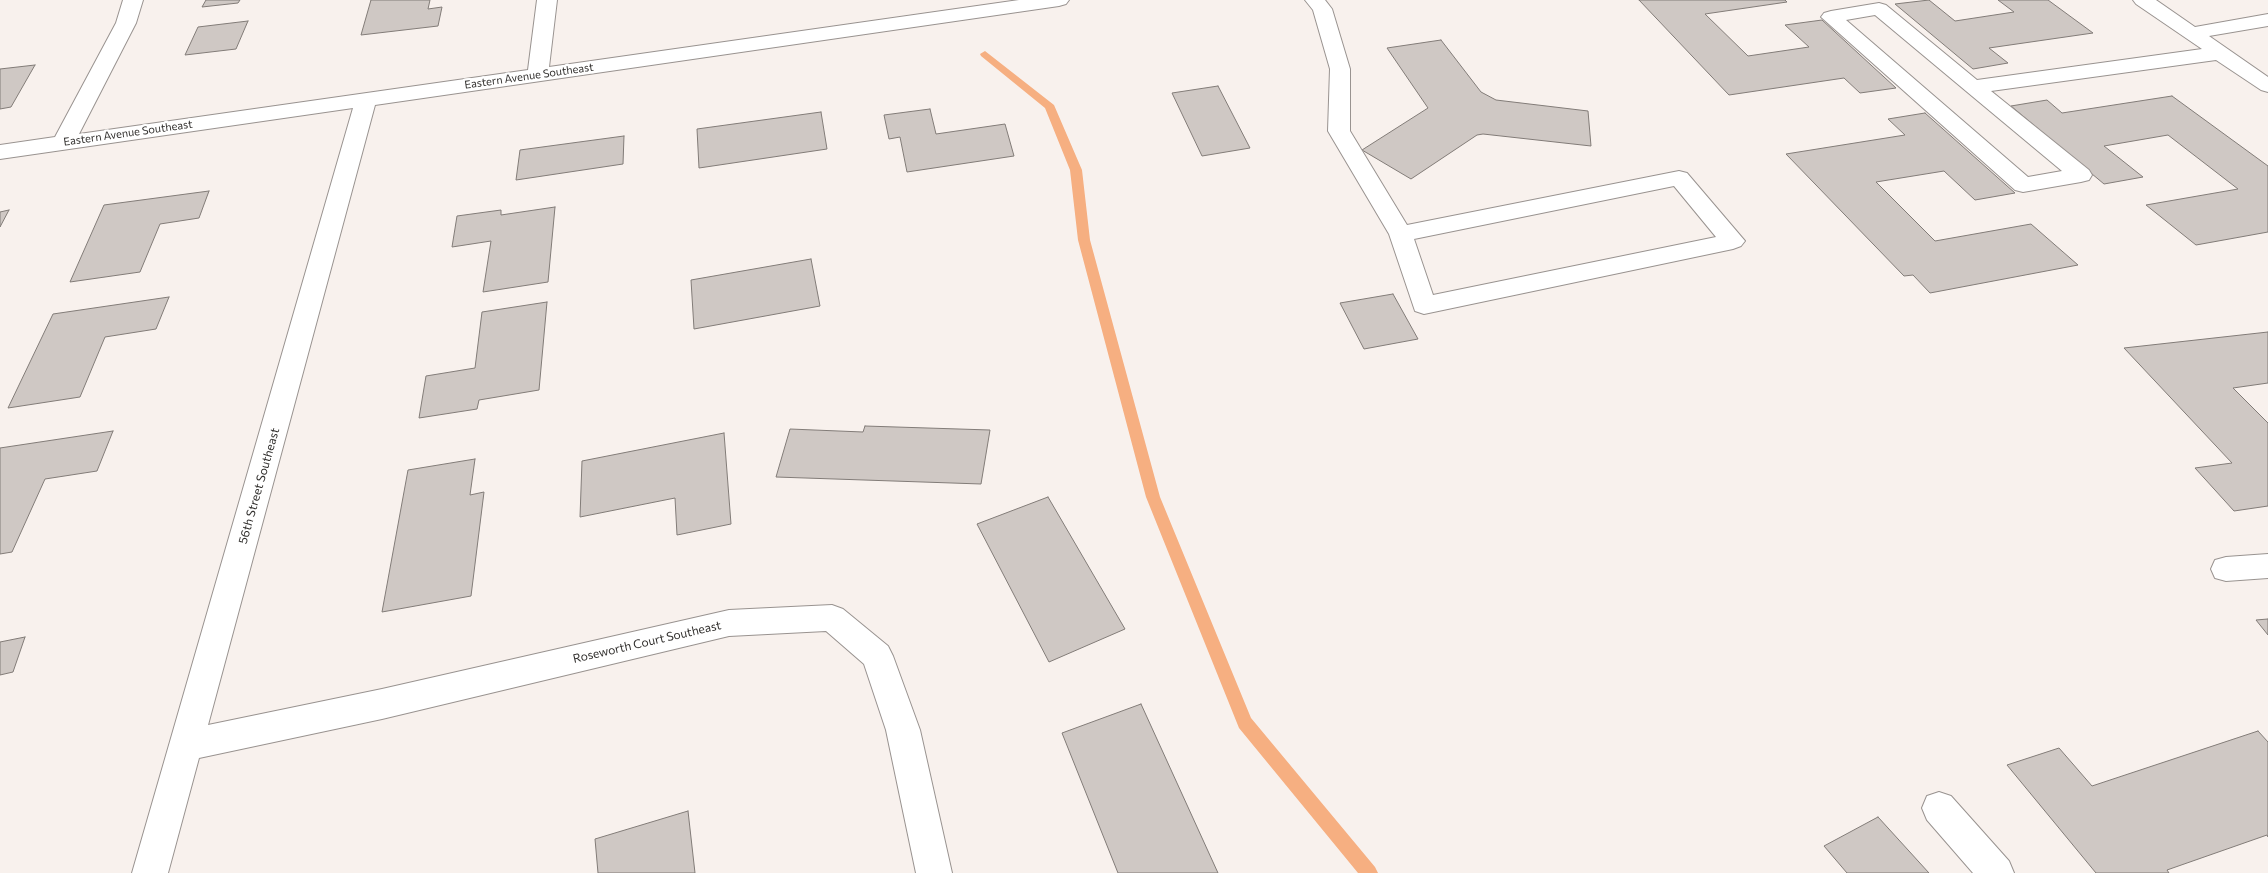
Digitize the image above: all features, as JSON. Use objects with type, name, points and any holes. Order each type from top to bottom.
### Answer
[{"type":"street","points":[[63,143],[126,23],[133,0]]},
{"type":"street","points":[[538,74],[547,0]]},
{"type":"street","name":"Eastern Avenue Southeast","points":[[0,152],[1059,0]]},
{"type":"street","points":[[1315,0],[1322,9],[1340,69],[1339,131],[1401,234],[1424,304],[1733,241],[1679,178],[1401,234]]},
{"type":"street","points":[[2143,0],[2268,86]]},
{"type":"street","points":[[1973,86],[2082,175],[2023,185],[1831,17],[1879,10],[1973,86],[2220,53]]},
{"type":"street","points":[[2192,34],[2268,20]]},
{"type":"street","name":"56th Street Southeast","points":[[150,873],[366,99]]},
{"type":"street","points":[[2226,569],[2268,566]]},
{"type":"street","name":"Roseworth Court Southeast","points":[[187,745],[382,704],[729,623],[832,618],[877,656],[903,730],[934,873]]},
{"type":"street","points":[[1939,808],[1996,873]]},
{"type":"building","points":[[206,0],[240,0],[238,3],[202,7]]},
{"type":"building","points":[[371,0],[430,0],[428,9],[442,7],[438,26],[361,35]]},
{"type":"building","points":[[1639,0],[1785,0],[1787,2],[1705,14],[1748,56],[1809,47],[1785,25],[1822,20],[1896,88],[1860,93],[1844,78],[1729,95]]},
{"type":"building","points":[[1929,0],[1955,21],[2014,12],[1998,0],[2048,0],[2093,33],[1989,48],[2008,63],[1973,69],[1895,4]]},
{"type":"building","points":[[248,21],[236,49],[185,55],[198,27]]},
{"type":"building","points":[[1441,40],[1481,92],[1496,100],[1588,111],[1591,146],[1483,134],[1477,135],[1411,179],[1362,150],[1428,108],[1387,48]]},
{"type":"building","points":[[35,65],[11,107],[0,109],[0,69]]},
{"type":"building","points":[[1218,86],[1250,148],[1202,156],[1172,93]]},
{"type":"building","points":[[2172,96],[2268,166],[2268,232],[2196,245],[2146,205],[2238,189],[2168,135],[2104,146],[2143,177],[2104,184],[2011,106],[2047,100],[2062,113]]},
{"type":"building","points":[[930,109],[936,134],[1005,124],[1014,156],[907,172],[900,137],[889,139],[884,115]]},
{"type":"building","points":[[821,112],[827,149],[699,168],[697,129]]},
{"type":"building","points":[[1925,113],[2015,193],[1975,200],[1944,171],[1876,182],[1935,241],[2031,224],[2078,265],[1930,293],[1913,275],[1904,276],[1786,154],[1905,135],[1888,119]]},
{"type":"building","points":[[624,136],[623,164],[516,180],[520,150]]},
{"type":"building","points":[[209,191],[199,218],[160,224],[140,272],[70,282],[104,205]]},
{"type":"building","points":[[555,207],[548,282],[483,292],[491,241],[452,247],[457,216],[501,210],[501,215]]},
{"type":"building","points":[[9,210],[0,227],[0,212]]},
{"type":"building","points":[[811,259],[820,306],[694,329],[691,280]]},
{"type":"building","points":[[1393,294],[1418,339],[1364,349],[1340,303]]},
{"type":"building","points":[[169,297],[156,329],[105,337],[80,397],[8,408],[53,314]]},
{"type":"building","points":[[547,302],[539,390],[479,400],[477,409],[419,418],[426,376],[475,368],[482,312]]},
{"type":"building","points":[[2268,332],[2268,383],[2233,388],[2268,423],[2268,506],[2234,511],[2195,468],[2232,463],[2124,348]]},
{"type":"building","points":[[865,426],[990,430],[981,484],[776,477],[790,429],[863,432]]},
{"type":"building","points":[[113,431],[97,471],[45,479],[12,552],[0,554],[0,448]]},
{"type":"building","points":[[724,433],[731,524],[677,535],[675,498],[580,517],[582,461]]},
{"type":"building","points":[[475,459],[470,495],[484,492],[471,596],[382,612],[408,470]]},
{"type":"building","points":[[1048,497],[1125,629],[1049,662],[977,524]]},
{"type":"building","points":[[2268,619],[2268,635],[2256,620]]},
{"type":"building","points":[[25,637],[13,672],[0,675],[0,642]]},
{"type":"building","points":[[1141,704],[1218,873],[1118,873],[1062,733]]},
{"type":"building","points":[[2258,731],[2268,742],[2268,837],[2267,835],[2167,870],[2169,873],[2096,873],[2007,765],[2059,748],[2092,786]]},
{"type":"building","points":[[688,811],[695,873],[598,873],[595,839]]},
{"type":"building","points":[[1878,817],[1929,873],[1847,873],[1824,846]]},
{"type":"waterway","points":[[985,54],[1050,107],[1076,170],[1084,240],[1153,497],[1245,723],[1369,873]]}]
